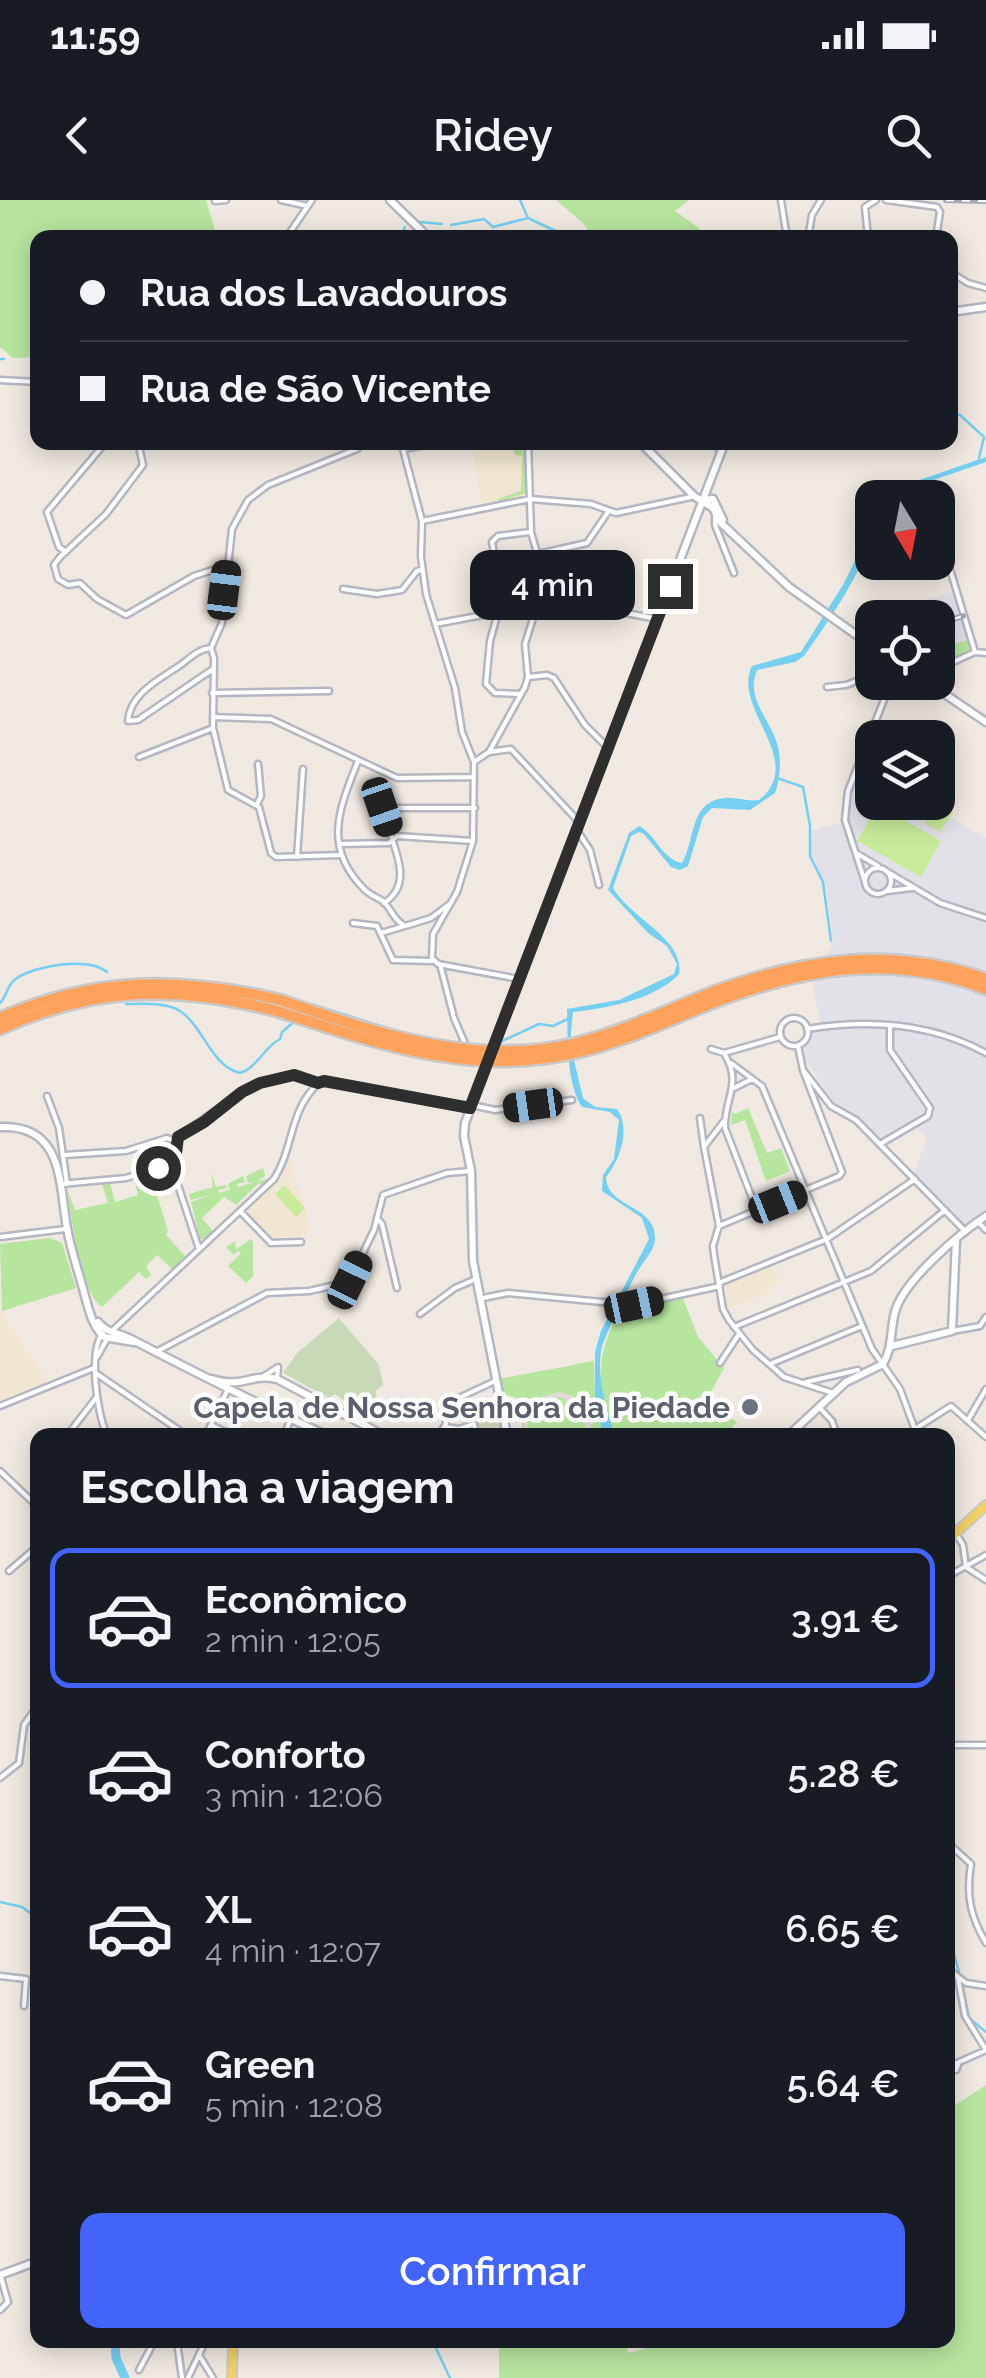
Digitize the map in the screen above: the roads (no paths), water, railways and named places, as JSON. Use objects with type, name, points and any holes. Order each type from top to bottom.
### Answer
[{"type":"highway","points":[[715,996],[763,973],[846,959],[930,964],[986,979]]},
{"type":"highway","points":[[0,1018],[76,992],[176,982],[224,988],[422,1044],[506,1052],[578,1042],[715,996],[803,973],[886,968],[929,973],[986,988]]},
{"type":"highway","points":[[0,1029],[78,1001],[127,994],[176,993],[278,1006]]},
{"type":"main road","points":[[955,1533],[986,1505]]},
{"type":"main road","points":[[232,2378],[233,2348]]},
{"type":"street","points":[[215,201],[226,200]]},
{"type":"street","points":[[281,200],[310,203],[291,230]]},
{"type":"street","points":[[390,200],[421,230]]},
{"type":"street","points":[[781,200],[786,230]]},
{"type":"street","points":[[809,230],[821,200]]},
{"type":"street","points":[[867,230],[865,207],[876,200]]},
{"type":"street","points":[[886,200],[937,208],[937,230]]},
{"type":"street","points":[[958,277],[986,288]]},
{"type":"street","points":[[958,311],[986,307]]},
{"type":"street","points":[[0,380],[30,382]]},
{"type":"street","points":[[66,552],[59,546],[47,512],[100,450]]},
{"type":"street","points":[[140,450],[143,465],[106,514],[54,565],[58,580],[68,585],[80,583],[97,599],[126,615],[194,576],[228,564]]},
{"type":"street","points":[[340,856],[273,856],[257,804],[228,790],[213,728],[211,648],[222,623],[232,529],[254,494],[355,450]]},
{"type":"street","points":[[403,450],[422,522],[422,570],[455,688],[462,732],[474,762],[473,841],[452,903],[434,934],[434,961]]},
{"type":"street","points":[[489,752],[528,677],[525,644],[540,596],[538,554],[530,532],[528,450]]},
{"type":"street","points":[[648,450],[789,586],[855,634]]},
{"type":"street","points":[[505,1428],[476,1279],[471,1171],[464,1136],[519,979],[722,450]]},
{"type":"street","points":[[422,522],[530,500],[590,504],[608,512],[694,496]]},
{"type":"street","points":[[703,500],[716,501],[725,526]]},
{"type":"street","points":[[538,554],[587,543],[608,512]]},
{"type":"street","points":[[715,512],[715,525],[734,573]]},
{"type":"street","points":[[521,694],[495,692],[486,684],[490,641],[502,598],[494,538],[530,532]]},
{"type":"street","points":[[343,590],[377,594],[402,590],[422,570]]},
{"type":"street","points":[[953,580],[975,652]]},
{"type":"street","points":[[540,596],[657,619]]},
{"type":"street","points":[[435,624],[498,612]]},
{"type":"street","points":[[211,648],[201,650],[155,679],[128,715],[128,721],[138,720],[213,669]]},
{"type":"street","points":[[955,661],[975,652],[986,653]]},
{"type":"street","points":[[528,677],[554,678],[584,724],[608,748]]},
{"type":"street","points":[[827,687],[855,682]]},
{"type":"street","points":[[212,693],[328,691]]},
{"type":"street","points":[[954,700],[986,722]]},
{"type":"street","points":[[213,717],[271,719],[397,778],[474,778]]},
{"type":"street","points":[[139,757],[213,728]]},
{"type":"street","points":[[474,762],[489,752],[511,749],[578,826],[590,850],[599,884]]},
{"type":"street","points":[[358,760],[337,815],[340,856],[364,889],[384,902],[392,917],[405,926]]},
{"type":"street","points":[[257,804],[261,796],[258,764]]},
{"type":"street","points":[[297,857],[303,769]]},
{"type":"street","points":[[855,775],[844,820],[865,882],[872,892],[912,888]]},
{"type":"street","points":[[384,902],[394,896],[400,882],[383,803],[391,808],[474,808]]},
{"type":"street","points":[[338,844],[389,843],[397,836],[473,841]]},
{"type":"street","points":[[855,852],[912,888],[986,918]]},
{"type":"street","points":[[865,882],[871,870],[884,870]]},
{"type":"street","points":[[880,893],[890,882],[884,870]]},
{"type":"street","points":[[384,932],[431,918],[452,903]]},
{"type":"street","points":[[384,932],[392,917]]},
{"type":"street","points":[[354,924],[376,926],[384,932],[393,960],[434,961],[519,979]]},
{"type":"street","points":[[440,964],[466,1046]]},
{"type":"street","points":[[799,1019],[807,1029],[807,1038],[798,1046],[786,1044],[780,1037],[780,1029],[788,1020],[799,1019]]},
{"type":"street","points":[[807,1029],[848,1024],[890,1025],[937,1033],[986,1052]]},
{"type":"street","points":[[880,1144],[928,1116],[930,1108],[890,1050],[890,1025]]},
{"type":"street","points":[[710,1049],[724,1053],[780,1037]]},
{"type":"street","points":[[720,1226],[842,1172],[803,1070],[798,1046]]},
{"type":"street","points":[[724,1053],[731,1063],[759,1082],[768,1098],[862,1326],[900,1389],[915,1428]]},
{"type":"street","points":[[704,1147],[724,1121],[734,1088],[731,1063]]},
{"type":"street","points":[[803,1070],[831,1106],[856,1120],[964,1230]]},
{"type":"street","points":[[199,1250],[174,1170],[176,1142],[260,1083],[294,1075],[318,1083],[495,1110],[572,1100]]},
{"type":"street","points":[[734,1088],[753,1078]]},
{"type":"street","points":[[104,1428],[96,1368],[110,1335],[276,1175],[294,1118],[318,1083]]},
{"type":"street","points":[[48,1096],[60,1128],[67,1229],[86,1299],[110,1335],[134,1342],[310,1428]]},
{"type":"street","points":[[821,1117],[824,1109],[831,1106]]},
{"type":"street","points":[[700,1118],[720,1226],[713,1246],[724,1312],[739,1334],[789,1380],[806,1382],[833,1394]]},
{"type":"street","points":[[724,1121],[757,1211]]},
{"type":"street","points":[[0,1127],[27,1131],[44,1142],[54,1156],[64,1184]]},
{"type":"street","points":[[64,1156],[126,1152],[167,1138],[176,1142]]},
{"type":"street","points":[[64,1184],[131,1177],[164,1166],[174,1170]]},
{"type":"street","points":[[156,1353],[267,1293],[310,1291],[348,1282],[386,1192],[447,1173],[471,1171]]},
{"type":"street","points":[[479,1298],[508,1293],[625,1306],[720,1284],[827,1239],[915,1179]]},
{"type":"street","points":[[734,1327],[871,1272],[945,1210]]},
{"type":"street","points":[[240,1211],[270,1243],[302,1242]]},
{"type":"street","points":[[796,1428],[856,1375],[883,1364],[892,1346],[900,1300],[964,1230],[986,1216]]},
{"type":"street","points":[[376,1218],[382,1224],[397,1288]]},
{"type":"street","points":[[978,1222],[986,1230]]},
{"type":"street","points":[[0,1237],[67,1229]]},
{"type":"street","points":[[952,1331],[956,1238]]},
{"type":"street","points":[[420,1314],[454,1288],[476,1279]]},
{"type":"street","points":[[892,1346],[983,1327],[986,1317]]},
{"type":"street","points":[[769,1364],[862,1326]]},
{"type":"street","points":[[720,1363],[739,1334]]},
{"type":"street","points":[[2,1406],[96,1368]]},
{"type":"street","points":[[96,1368],[177,1428]]},
{"type":"street","points":[[806,1382],[858,1370]]},
{"type":"street","points":[[210,1428],[229,1388],[264,1376],[278,1378],[370,1428]]},
{"type":"street","points":[[452,1428],[445,1427],[444,1405],[494,1381]]},
{"type":"street","points":[[244,1396],[246,1382]]},
{"type":"street","points":[[968,1420],[986,1389]]},
{"type":"street","points":[[74,1428],[97,1398]]},
{"type":"street","points":[[819,1406],[834,1428]]},
{"type":"street","points":[[921,1428],[950,1406],[986,1437]]},
{"type":"street","points":[[287,1428],[290,1419]]},
{"type":"street","points":[[211,1425],[217,1428]]},
{"type":"street","points":[[0,1471],[30,1499]]},
{"type":"street","points":[[955,1540],[963,1545],[966,1567],[986,1580]]},
{"type":"street","points":[[9,1571],[30,1553]]},
{"type":"street","points":[[955,1572],[986,1555]]},
{"type":"street","points":[[0,1778],[19,1764],[24,1725],[30,1716]]},
{"type":"street","points":[[955,1745],[986,1745]]},
{"type":"street","points":[[955,1849],[971,1864],[969,1906],[972,1920],[986,1943]]},
{"type":"street","points":[[0,1976],[26,1978],[24,2006]]},
{"type":"street","points":[[955,1976],[973,1986],[986,1986]]},
{"type":"street","points":[[957,2064],[986,2050],[965,2016],[958,1978]]},
{"type":"street","points":[[0,2310],[8,2302],[0,2274],[30,2265]]},
{"type":"street","points":[[139,2370],[151,2348]]},
{"type":"street","points":[[178,2348],[185,2378]]},
{"type":"street","points":[[185,2378],[202,2348]]},
{"type":"street","points":[[198,2356],[213,2378]]},
{"type":"water","points":[[986,457],[986,462],[933,480],[920,480]]},
{"type":"water","points":[[855,561],[855,577],[804,656],[795,662],[757,670],[755,697],[779,751],[775,793],[750,810],[712,808],[703,817],[688,866],[680,870],[671,867],[644,834],[631,836],[613,888],[674,950],[679,962],[679,974],[644,996],[573,1012],[570,1044],[583,1098],[595,1107],[617,1109],[623,1126],[616,1162],[606,1177],[608,1187],[648,1219],[655,1240],[601,1351],[603,1394],[613,1428],[601,1428],[595,1402],[595,1352],[601,1331],[649,1239],[642,1218],[602,1191],[603,1175],[614,1159],[619,1120],[610,1112],[582,1107],[577,1097],[569,1060],[567,1009],[619,1000],[674,974],[677,964],[667,946],[648,933],[608,890],[629,833],[639,826],[669,857],[682,863],[705,806],[725,798],[759,800],[772,785],[776,769],[751,700],[748,683],[752,666],[801,652]]},
{"type":"waterway","points":[[520,200],[528,218],[553,230]]},
{"type":"waterway","points":[[451,225],[484,219],[493,227],[528,218]]},
{"type":"waterway","points":[[419,222],[442,224]]},
{"type":"waterway","points":[[958,415],[984,437],[979,458]]},
{"type":"waterway","points":[[780,779],[803,787],[810,826],[810,856],[823,882],[831,941]]},
{"type":"waterway","points":[[0,1003],[13,981],[37,969],[76,964],[107,972]]},
{"type":"waterway","points":[[126,1004],[161,1005],[180,1011],[222,1063],[240,1073],[251,1067],[296,1020]]},
{"type":"waterway","points":[[314,1005],[406,1034]]},
{"type":"waterway","points":[[500,1042],[539,1024],[553,1026],[568,1019]]},
{"type":"waterway","points":[[0,1902],[30,1913]]},
{"type":"waterway","points":[[955,1958],[960,1976]]},
{"type":"waterway","points":[[963,1990],[969,2018],[986,2032]]},
{"type":"waterway","points":[[115,2348],[125,2378]]},
{"type":"waterway","points":[[436,2348],[450,2378]]},
{"type":"railway","points":[[946,200],[986,201]]},
{"type":"railway","points":[[955,619],[963,616]]},
{"type":"place","name":"Capela de Nossa Senhora da Piedade","points":[[750,1407]]}]
